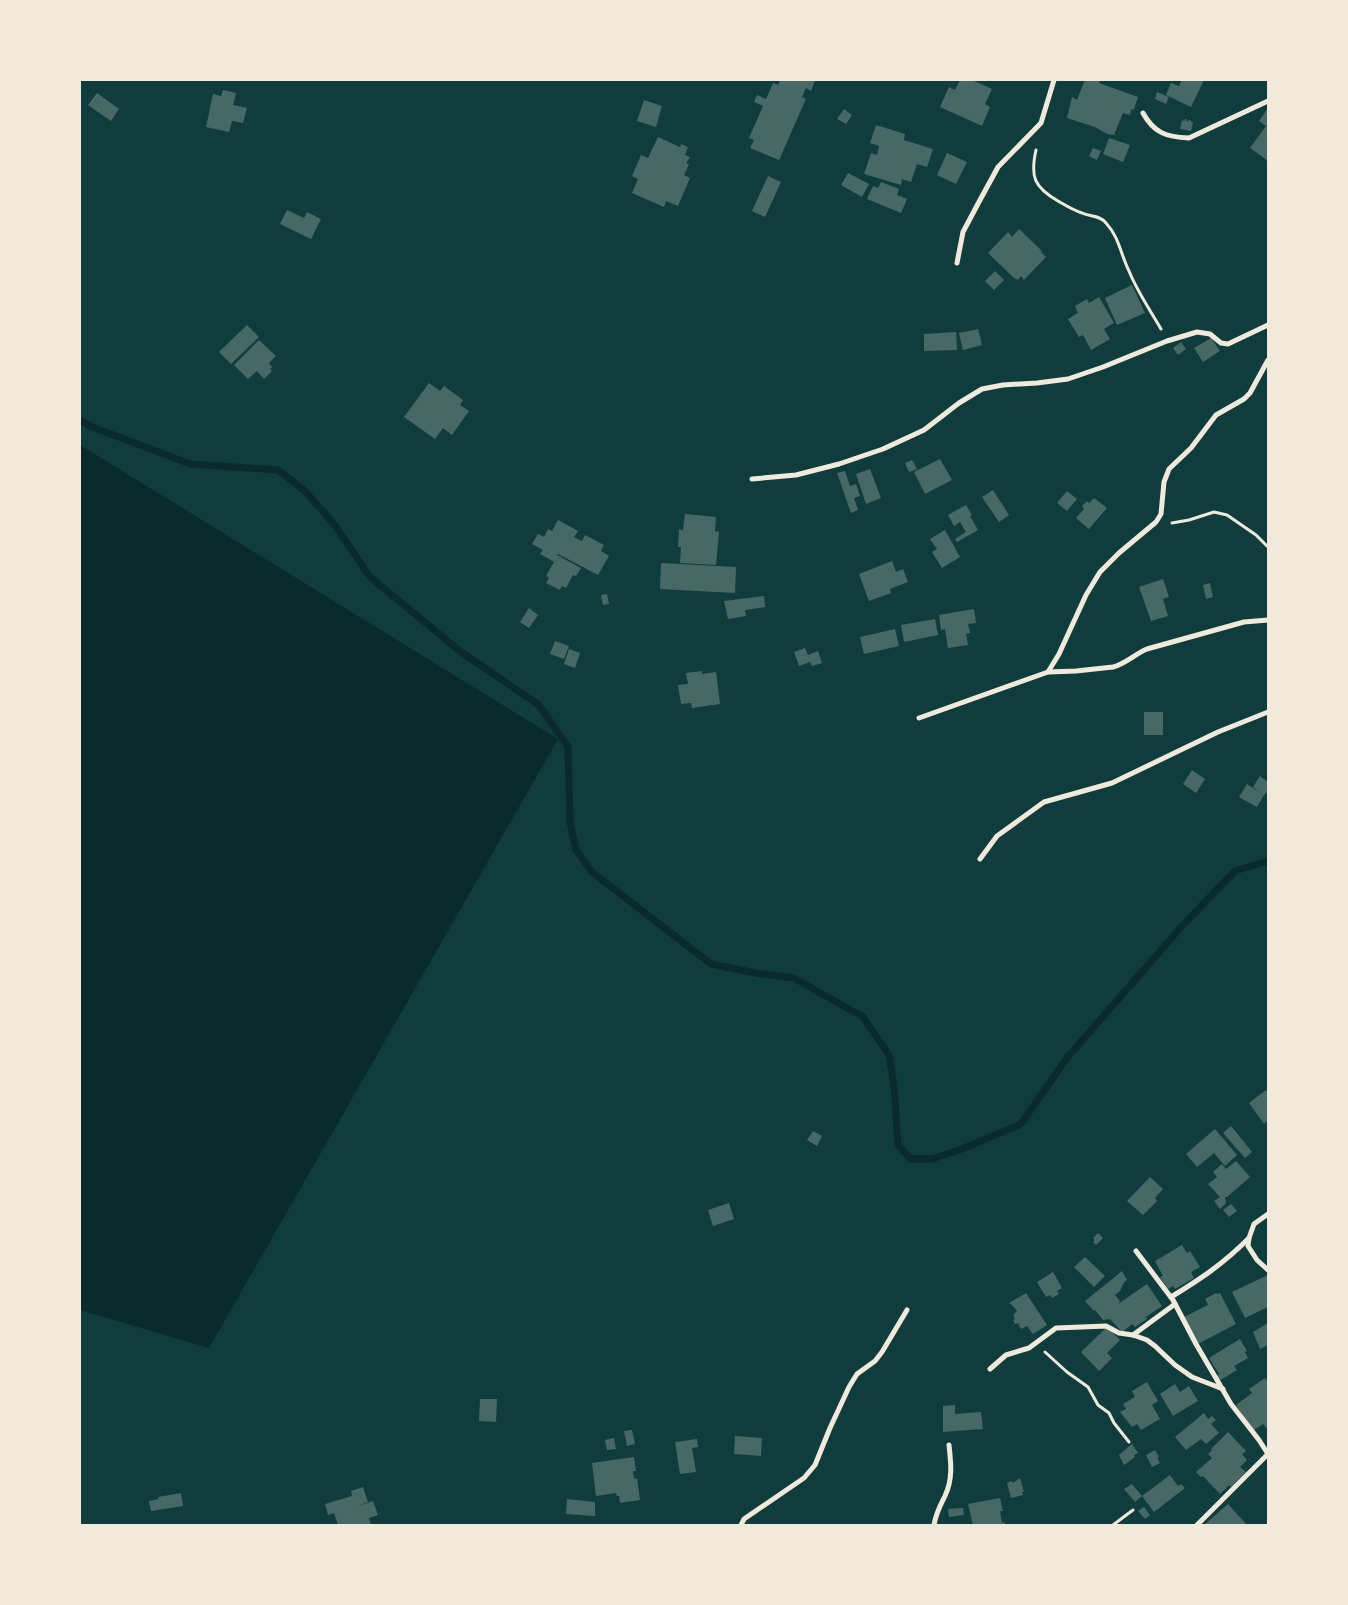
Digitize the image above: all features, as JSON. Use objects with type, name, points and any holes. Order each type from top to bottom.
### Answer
[{"type":"street","points":[[957,263],[963,232],[998,167],[1041,123],[1054,80]]},
{"type":"street","points":[[1143,113],[1151,126],[1162,132],[1176,137],[1189,138],[1268,101]]},
{"type":"street","points":[[752,479],[796,475],[839,464],[883,449],[924,430],[959,403],[982,389],[1003,385],[1068,379],[1167,341],[1197,332],[1204,332],[1214,336],[1221,343],[1228,344],[1268,325]]},
{"type":"street","points":[[1048,672],[1059,654],[1086,595],[1100,572],[1118,553],[1156,522],[1163,508],[1164,482],[1169,469],[1191,448],[1216,415],[1244,399],[1250,393],[1268,360]]},
{"type":"street","points":[[919,718],[1048,672],[1076,672],[1119,666],[1134,655],[1147,649],[1244,622],[1268,620]]},
{"type":"street","points":[[980,859],[997,836],[1044,802],[1112,783],[1218,732],[1268,712]]},
{"type":"street","points":[[1268,1214],[1254,1224],[1248,1246],[1257,1260],[1268,1270]]},
{"type":"street","points":[[1171,1297],[1212,1272],[1249,1238]]},
{"type":"street","points":[[1136,1251],[1171,1297],[1235,1410],[1268,1454],[1197,1525]]},
{"type":"street","points":[[1133,1335],[1175,1304]]},
{"type":"street","points":[[741,1525],[744,1519],[804,1478],[815,1465],[849,1387],[857,1374],[875,1361],[882,1352],[907,1310]]},
{"type":"street","points":[[990,1369],[1006,1355],[1026,1350],[1052,1330],[1061,1327],[1106,1326],[1119,1333],[1133,1335],[1155,1346],[1174,1365],[1192,1377],[1223,1389]]},
{"type":"street","points":[[934,1525],[936,1512],[946,1495],[952,1475],[949,1445]]},
{"type":"path","points":[[1041,123],[1033,164],[1033,172],[1038,185],[1046,193],[1075,210],[1100,217],[1106,221],[1119,243],[1128,271],[1167,341]]},
{"type":"path","points":[[1156,522],[1181,522],[1214,512],[1219,513],[1235,520],[1268,547]]},
{"type":"path","points":[[1040,1340],[1044,1351],[1051,1358],[1088,1387],[1098,1405],[1109,1413],[1114,1423],[1129,1442]]},
{"type":"path","points":[[1113,1525],[1133,1510]]},
{"type":"water","points":[[80,445],[558,739],[209,1348],[80,1310]]},
{"type":"building","points":[[780,80],[815,80],[811,91],[806,88],[802,97],[806,99],[779,160],[750,148],[754,140],[749,138],[763,106],[754,102],[757,95],[766,99],[773,83],[778,85]]},
{"type":"building","points":[[960,80],[972,80],[992,89],[985,104],[990,107],[982,126],[940,107],[949,87],[955,90]]},
{"type":"building","points":[[1085,80],[1100,80],[1099,83],[1138,97],[1130,115],[1123,113],[1114,135],[1067,118],[1072,97],[1077,100]]},
{"type":"building","points":[[1182,80],[1204,80],[1191,107],[1166,95],[1171,83],[1179,86]]},
{"type":"building","points":[[223,90],[236,93],[233,105],[247,108],[243,123],[232,121],[229,132],[206,127],[213,94],[221,96]]},
{"type":"building","points":[[1157,92],[1169,97],[1166,104],[1155,99]]},
{"type":"building","points":[[97,93],[119,109],[111,121],[88,105]]},
{"type":"building","points":[[644,100],[662,106],[656,127],[637,121]]},
{"type":"building","points":[[1268,108],[1268,161],[1250,148],[1266,126],[1259,121]]},
{"type":"building","points":[[844,109],[852,115],[846,124],[837,119]]},
{"type":"building","points":[[1187,119],[1186,121],[1191,120],[1193,122],[1191,131],[1180,129],[1182,120],[1184,121]]},
{"type":"building","points":[[876,125],[905,134],[904,140],[933,149],[927,167],[917,164],[911,182],[902,179],[901,185],[864,174],[871,153],[877,155],[879,146],[870,143]]},
{"type":"building","points":[[658,137],[680,147],[681,144],[688,147],[685,155],[690,157],[686,163],[689,164],[684,175],[690,178],[678,206],[666,201],[664,207],[632,193],[638,179],[632,176],[641,155],[648,158]]},
{"type":"building","points":[[1109,138],[1130,145],[1123,162],[1103,154]]},
{"type":"building","points":[[1093,148],[1101,151],[1097,160],[1089,156]]},
{"type":"building","points":[[947,153],[967,162],[956,184],[937,175]]},
{"type":"building","points":[[848,173],[869,184],[862,197],[841,185]]},
{"type":"building","points":[[768,176],[781,182],[765,217],[752,211]]},
{"type":"building","points":[[881,182],[899,189],[897,195],[907,199],[901,213],[867,199],[873,186],[878,188]]},
{"type":"building","points":[[287,210],[304,218],[307,212],[321,219],[311,239],[280,224]]},
{"type":"building","points":[[1019,229],[1046,257],[1024,280],[1021,276],[1018,280],[1013,277],[988,253],[1008,232],[1012,237]]},
{"type":"building","points":[[995,271],[1004,280],[994,290],[985,281]]},
{"type":"building","points":[[1132,285],[1145,313],[1117,325],[1105,298]]},
{"type":"building","points":[[1099,297],[1114,323],[1104,329],[1110,339],[1091,350],[1083,335],[1079,337],[1068,319],[1078,313],[1075,306],[1087,299],[1089,303]]},
{"type":"building","points":[[247,325],[259,337],[231,364],[219,352]]},
{"type":"building","points":[[978,329],[982,345],[963,350],[959,333]]},
{"type":"building","points":[[956,332],[957,350],[924,351],[924,334]]},
{"type":"building","points":[[1211,338],[1220,351],[1203,362],[1194,348]]},
{"type":"building","points":[[259,340],[276,356],[269,363],[272,371],[264,379],[257,371],[248,379],[234,365]]},
{"type":"building","points":[[1181,342],[1186,349],[1178,355],[1173,348]]},
{"type":"building","points":[[429,383],[440,391],[444,386],[463,400],[460,405],[469,411],[452,435],[443,428],[435,439],[404,417]]},
{"type":"building","points":[[940,459],[952,480],[925,494],[914,472]]},
{"type":"building","points":[[912,460],[917,469],[909,472],[905,463]]},
{"type":"building","points":[[870,469],[881,498],[866,504],[856,474]]},
{"type":"building","points":[[845,471],[850,486],[856,484],[860,496],[854,498],[858,510],[851,513],[837,473]]},
{"type":"building","points":[[993,490],[1009,515],[999,522],[982,497]]},
{"type":"building","points":[[1067,491],[1077,499],[1067,511],[1057,503]]},
{"type":"building","points":[[1094,498],[1107,508],[1089,529],[1076,518],[1084,509],[1082,506]]},
{"type":"building","points":[[966,505],[978,530],[957,542],[955,539],[966,532],[960,522],[954,526],[948,515]]},
{"type":"building","points":[[685,514],[716,517],[715,531],[719,532],[716,565],[680,563],[681,547],[678,547],[679,529],[683,530]]},
{"type":"building","points":[[558,520],[578,531],[574,537],[582,541],[585,535],[604,545],[601,551],[609,556],[598,575],[558,554],[581,568],[576,576],[573,575],[566,588],[562,586],[560,590],[546,583],[549,578],[546,576],[554,562],[540,554],[543,550],[532,544],[538,534],[544,537],[548,529],[552,531]]},
{"type":"building","points":[[945,530],[960,557],[942,568],[932,552],[937,549],[930,539]]},
{"type":"building","points":[[892,561],[896,572],[903,569],[908,582],[890,589],[891,593],[869,601],[859,574]]},
{"type":"building","points":[[661,563],[736,567],[735,593],[660,589]]},
{"type":"building","points":[[1163,579],[1169,597],[1163,599],[1168,616],[1151,621],[1139,587]]},
{"type":"building","points":[[1210,583],[1213,597],[1206,599],[1203,585]]},
{"type":"building","points":[[607,594],[609,604],[603,605],[601,595]]},
{"type":"building","points":[[764,596],[765,607],[745,610],[746,616],[728,619],[724,601]]},
{"type":"building","points":[[529,608],[538,615],[529,628],[520,622]]},
{"type":"building","points":[[974,609],[976,623],[968,624],[970,633],[966,634],[968,645],[948,648],[945,629],[941,630],[939,615]]},
{"type":"building","points":[[935,619],[938,635],[904,642],[901,625]]},
{"type":"building","points":[[895,629],[899,646],[864,654],[860,637]]},
{"type":"building","points":[[555,641],[569,646],[564,659],[550,654]]},
{"type":"building","points":[[805,648],[808,655],[818,651],[822,663],[812,666],[810,662],[799,666],[794,652]]},
{"type":"building","points":[[569,649],[580,653],[575,668],[564,664]]},
{"type":"building","points":[[702,671],[702,674],[716,672],[720,704],[692,708],[691,703],[681,704],[678,685],[688,684],[686,673]]},
{"type":"building","points":[[1144,712],[1163,712],[1163,735],[1144,735]]},
{"type":"building","points":[[1192,770],[1205,779],[1196,793],[1183,784]]},
{"type":"building","points":[[1260,776],[1268,782],[1268,791],[1257,807],[1239,797],[1247,784],[1262,794],[1253,787]]},
{"type":"building","points":[[1266,1090],[1268,1093],[1268,1120],[1264,1124],[1249,1103]]},
{"type":"building","points":[[1231,1126],[1252,1152],[1245,1158],[1223,1133]]},
{"type":"building","points":[[1215,1129],[1237,1155],[1225,1166],[1214,1153],[1197,1167],[1186,1154]]},
{"type":"building","points":[[813,1131],[822,1136],[817,1146],[807,1140]]},
{"type":"building","points":[[1236,1161],[1250,1177],[1225,1197],[1226,1203],[1220,1209],[1214,1201],[1220,1197],[1208,1184],[1217,1177],[1213,1172],[1222,1164],[1226,1169]]},
{"type":"building","points":[[1150,1177],[1163,1189],[1155,1198],[1157,1201],[1143,1215],[1127,1201]]},
{"type":"building","points":[[729,1203],[734,1219],[713,1226],[708,1210]]},
{"type":"building","points":[[1231,1204],[1237,1211],[1229,1217],[1223,1210]]},
{"type":"building","points":[[1098,1233],[1103,1238],[1096,1245],[1093,1242],[1095,1240],[1093,1238]]},
{"type":"building","points":[[1182,1245],[1187,1253],[1190,1251],[1200,1267],[1191,1272],[1194,1278],[1175,1289],[1173,1286],[1168,1289],[1160,1277],[1163,1276],[1155,1261]]},
{"type":"building","points":[[1085,1257],[1105,1276],[1094,1287],[1074,1267]]},
{"type":"building","points":[[1122,1271],[1127,1280],[1115,1295],[1120,1301],[1118,1304],[1147,1284],[1162,1306],[1135,1327],[1132,1324],[1122,1332],[1110,1319],[1103,1320],[1085,1301]]},
{"type":"building","points":[[1053,1272],[1062,1288],[1057,1291],[1059,1294],[1052,1298],[1050,1295],[1046,1297],[1037,1282]]},
{"type":"building","points":[[1268,1275],[1268,1307],[1245,1318],[1232,1292]]},
{"type":"building","points":[[1026,1293],[1047,1325],[1033,1334],[1027,1326],[1021,1329],[1018,1323],[1015,1324],[1013,1315],[1017,1311],[1009,1303]]},
{"type":"building","points":[[1220,1293],[1236,1324],[1198,1344],[1184,1317],[1208,1305],[1205,1299]]},
{"type":"building","points":[[1268,1323],[1268,1345],[1260,1349],[1253,1332]]},
{"type":"building","points":[[1107,1327],[1120,1340],[1107,1353],[1112,1358],[1099,1371],[1081,1352]]},
{"type":"building","points":[[1240,1339],[1247,1351],[1245,1352],[1248,1358],[1234,1366],[1237,1370],[1219,1381],[1216,1376],[1219,1374],[1209,1358]]},
{"type":"building","points":[[1265,1378],[1268,1382],[1268,1426],[1266,1428],[1263,1424],[1253,1431],[1236,1405],[1252,1393],[1249,1389]]},
{"type":"building","points":[[1147,1382],[1158,1401],[1152,1405],[1160,1419],[1141,1430],[1137,1424],[1132,1427],[1120,1412],[1126,1409],[1123,1404],[1135,1397],[1132,1391]]},
{"type":"building","points":[[1175,1384],[1180,1392],[1189,1386],[1198,1401],[1173,1416],[1160,1394]]},
{"type":"building","points":[[480,1399],[497,1399],[496,1422],[479,1421]]},
{"type":"building","points":[[955,1405],[955,1414],[981,1412],[983,1429],[943,1432],[943,1406]]},
{"type":"building","points":[[1204,1413],[1208,1419],[1212,1416],[1216,1420],[1211,1424],[1219,1433],[1206,1444],[1201,1439],[1186,1450],[1175,1437]]},
{"type":"building","points":[[632,1430],[635,1444],[627,1446],[624,1431]]},
{"type":"building","points":[[1228,1432],[1246,1451],[1242,1454],[1247,1460],[1240,1467],[1246,1472],[1231,1487],[1229,1485],[1220,1494],[1203,1476],[1201,1477],[1196,1472],[1212,1458],[1208,1454],[1211,1449]]},
{"type":"building","points":[[735,1436],[762,1438],[761,1456],[734,1454]]},
{"type":"building","points":[[614,1438],[616,1449],[607,1450],[605,1440]]},
{"type":"building","points":[[697,1439],[698,1447],[692,1448],[696,1472],[680,1474],[675,1442]]},
{"type":"building","points":[[1132,1444],[1138,1453],[1124,1465],[1119,1455]]},
{"type":"building","points":[[1155,1450],[1160,1463],[1152,1467],[1146,1455]]},
{"type":"building","points":[[634,1457],[636,1471],[633,1471],[634,1479],[637,1478],[640,1500],[620,1503],[619,1496],[616,1493],[596,1496],[592,1463]]},
{"type":"building","points":[[1170,1475],[1178,1486],[1181,1484],[1185,1488],[1154,1512],[1142,1496]]},
{"type":"building","points":[[1020,1478],[1024,1492],[1022,1492],[1023,1495],[1011,1498],[1007,1483],[1012,1481],[1013,1483]]},
{"type":"building","points":[[1132,1484],[1142,1496],[1135,1502],[1124,1489]]},
{"type":"building","points":[[363,1487],[368,1502],[355,1507],[373,1501],[378,1515],[369,1518],[371,1525],[338,1525],[334,1513],[328,1515],[325,1504],[352,1496],[351,1491]]},
{"type":"building","points":[[181,1493],[183,1506],[151,1511],[149,1501],[159,1499],[158,1497]]},
{"type":"building","points":[[1000,1498],[1003,1511],[1000,1511],[1002,1523],[1004,1522],[1005,1525],[973,1525],[968,1504]]},
{"type":"building","points":[[567,1499],[595,1502],[595,1516],[566,1514]]},
{"type":"building","points":[[1228,1504],[1247,1525],[1204,1525]]},
{"type":"building","points":[[1144,1507],[1150,1515],[1145,1519],[1138,1511]]},
{"type":"building","points":[[963,1508],[964,1515],[949,1517],[948,1509]]},
{"type":"waterway","points":[[80,420],[90,426],[190,464],[278,470],[305,491],[334,524],[370,577],[461,652],[539,705],[568,747],[570,822],[576,850],[592,872],[711,964],[794,978],[863,1017],[889,1055],[894,1086],[898,1145],[911,1159],[932,1159],[962,1149],[1021,1124],[1066,1059],[1182,926],[1235,871],[1268,861]]}]
